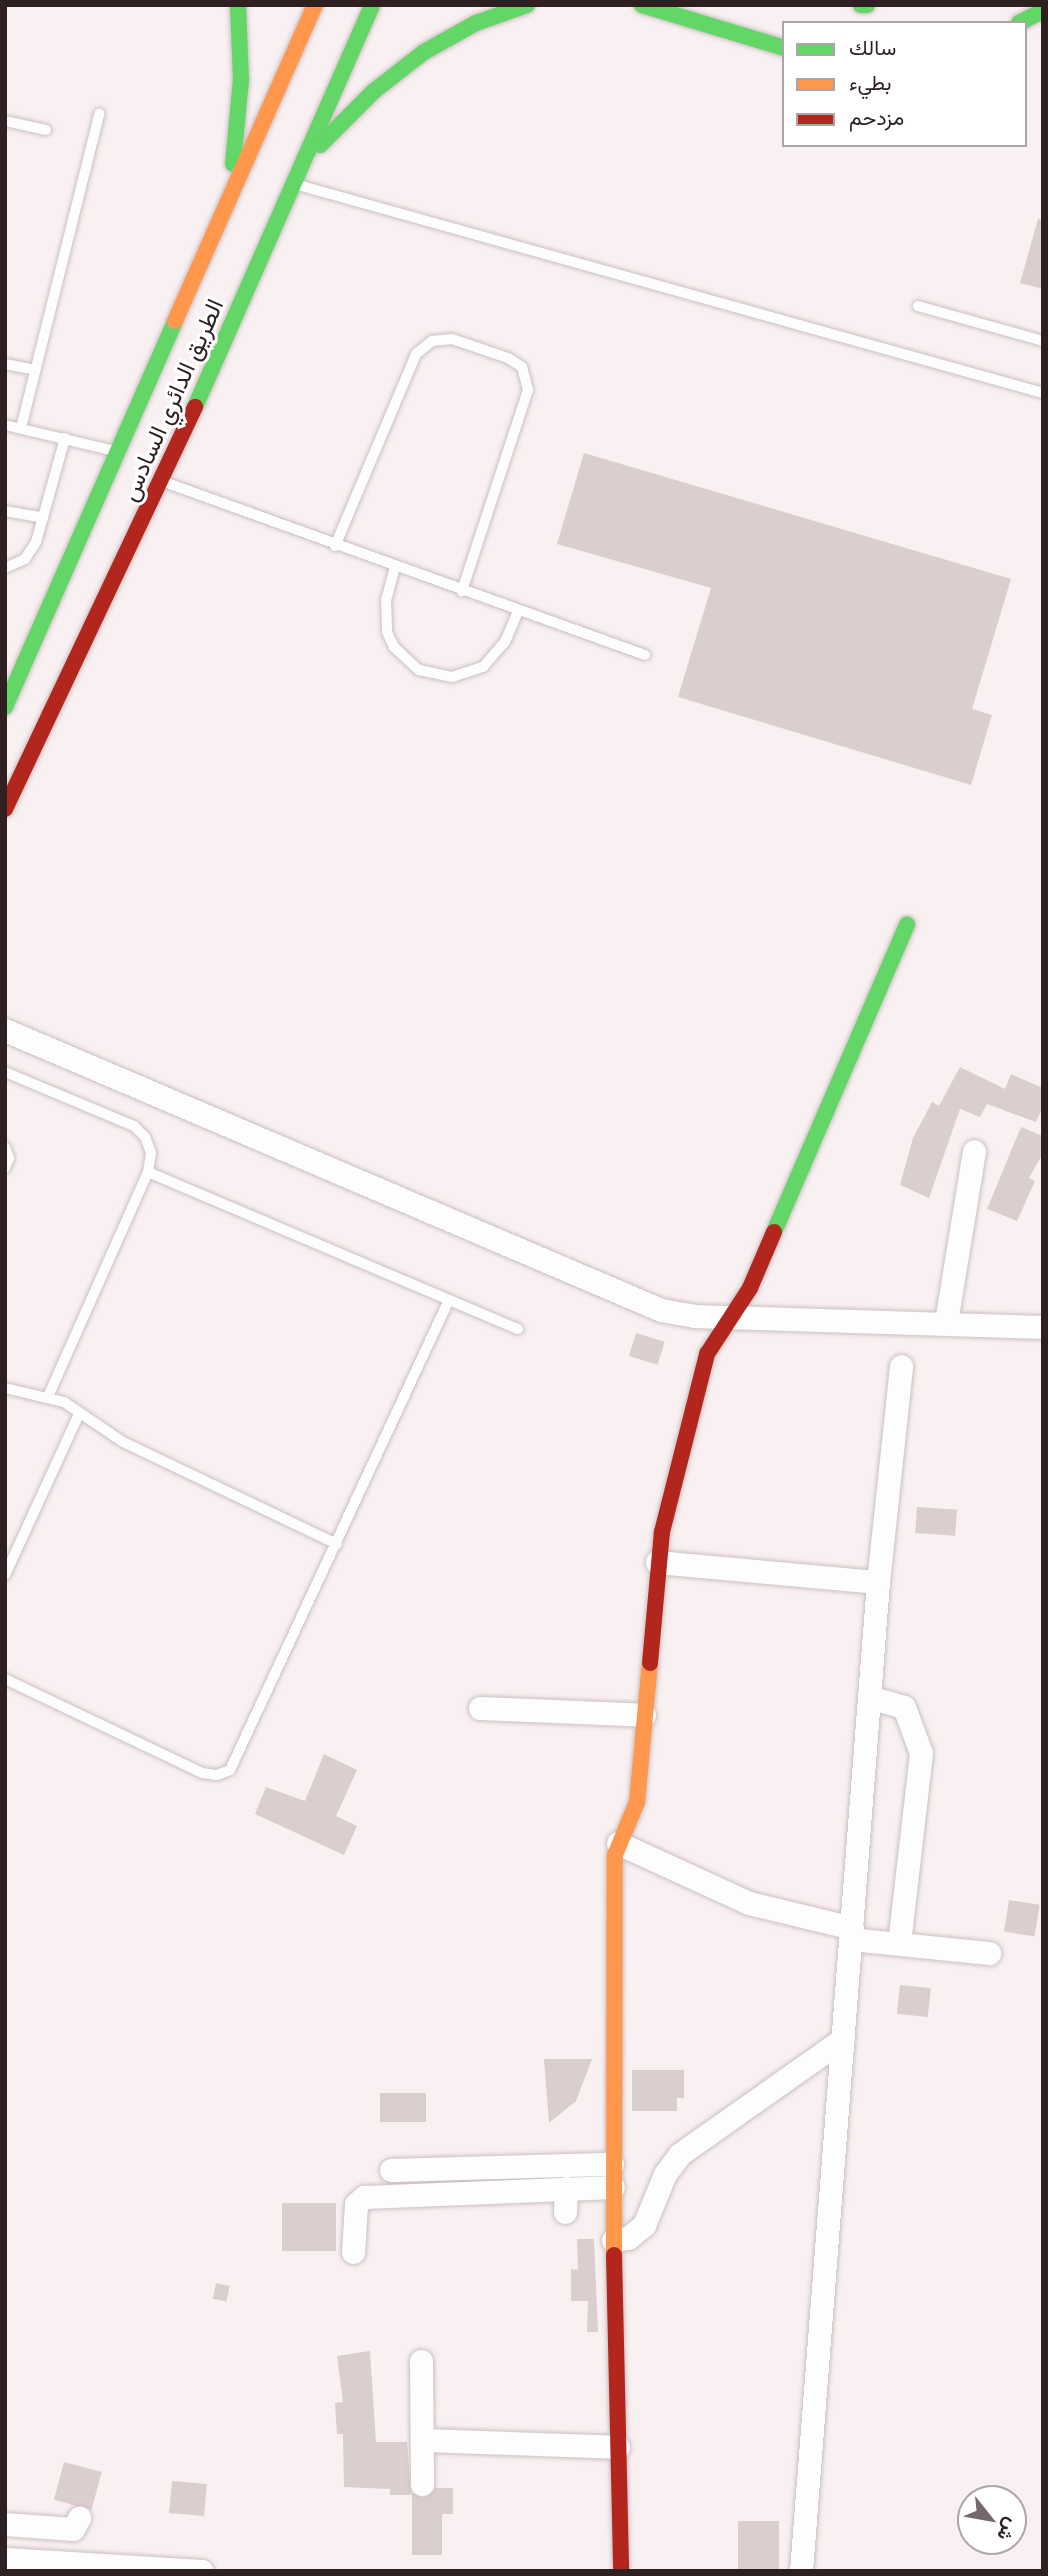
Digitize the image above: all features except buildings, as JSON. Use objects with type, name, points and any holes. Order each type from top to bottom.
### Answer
[{"type":"main road","points":[[222,215],[239,114],[238,5]]},
{"type":"main road","name":"الطريق الدائري السادس","points":[[5,707],[120,453],[315,5]]},
{"type":"main road","name":"الطريق الدائري السادس","points":[[5,809],[162,481],[372,5]]},
{"type":"main road","points":[[292,183],[346,117],[398,71],[464,29],[527,5]]},
{"type":"main road","points":[[642,5],[782,47]]},
{"type":"main road","points":[[861,5],[867,5]]},
{"type":"main road","points":[[1023,21],[1043,11]]},
{"type":"main road","points":[[621,2571],[612,2175],[618,1843],[637,1802],[657,1562],[707,1354],[750,1288],[907,925]]},
{"type":"street","points":[[5,1030],[645,1306],[679,1314],[732,1317],[1043,1327]]},
{"type":"street","points":[[946,1322],[975,1151]]},
{"type":"street","points":[[801,2571],[878,1582],[901,1366]]},
{"type":"street","points":[[657,1562],[878,1582]]},
{"type":"street","points":[[869,1697],[904,1707],[921,1753],[899,1943]]},
{"type":"street","points":[[480,1708],[644,1715]]},
{"type":"street","points":[[618,1843],[749,1903],[851,1934],[899,1943],[989,1952]]},
{"type":"street","points":[[613,2240],[628,2238],[644,2225],[665,2174],[680,2154],[843,2039]]},
{"type":"street","points":[[391,2170],[612,2175]]},
{"type":"street","points":[[353,2252],[356,2204],[364,2197],[566,2188],[612,2175]]},
{"type":"street","points":[[565,2212],[566,2188]]},
{"type":"street","points":[[421,2361],[422,2484]]},
{"type":"street","points":[[422,2440],[618,2447]]},
{"type":"street","points":[[5,2524],[74,2529],[79,2518]]},
{"type":"street","points":[[5,2558],[202,2571]]},
{"type":"lane","points":[[21,428],[99,114]]},
{"type":"lane","points":[[5,121],[46,130]]},
{"type":"lane","points":[[292,183],[1043,393]]},
{"type":"lane","points":[[918,306],[1043,341]]},
{"type":"lane","points":[[335,546],[416,354],[432,341],[452,339],[508,358],[522,367],[528,390],[463,591]]},
{"type":"lane","points":[[5,364],[35,370]]},
{"type":"lane","points":[[5,425],[120,453]]},
{"type":"lane","points":[[5,568],[32,551],[65,438]]},
{"type":"lane","points":[[162,481],[335,546],[645,655]]},
{"type":"lane","points":[[5,511],[43,518]]},
{"type":"lane","points":[[395,567],[386,600],[387,632],[394,648],[419,670],[452,677],[483,667],[505,642],[519,611]]},
{"type":"lane","points":[[5,1072],[140,1131],[151,1153],[148,1172],[48,1396]]},
{"type":"lane","points":[[5,1147],[5,1168]]},
{"type":"lane","points":[[148,1172],[518,1329]]},
{"type":"lane","points":[[5,1679],[202,1773],[224,1773],[238,1761],[449,1300]]},
{"type":"lane","points":[[5,1388],[48,1396],[122,1442],[337,1545]]},
{"type":"lane","points":[[5,1575],[79,1414]]},
{"type":"traffic: fast","points":[[233,164],[241,80],[238,5]]},
{"type":"traffic: fast","points":[[195,407],[372,5]]},
{"type":"traffic: fast","points":[[320,145],[374,91],[424,52],[476,23],[527,5]]},
{"type":"traffic: fast","points":[[642,5],[782,47]]},
{"type":"traffic: fast","points":[[861,5],[867,5]]},
{"type":"traffic: fast","points":[[1023,21],[1043,11]]},
{"type":"traffic: fast","points":[[5,707],[175,321]]},
{"type":"traffic: fast","points":[[774,1232],[907,925]]},
{"type":"traffic: slow","points":[[175,321],[315,5]]},
{"type":"traffic: slow","points":[[614,2255],[615,1855],[637,1802],[650,1663]]},
{"type":"traffic: jam","points":[[5,809],[195,407]]},
{"type":"traffic: jam","points":[[650,1663],[662,1532],[707,1354],[750,1288],[774,1232]]},
{"type":"traffic: jam","points":[[614,2255],[621,2571]]}]
